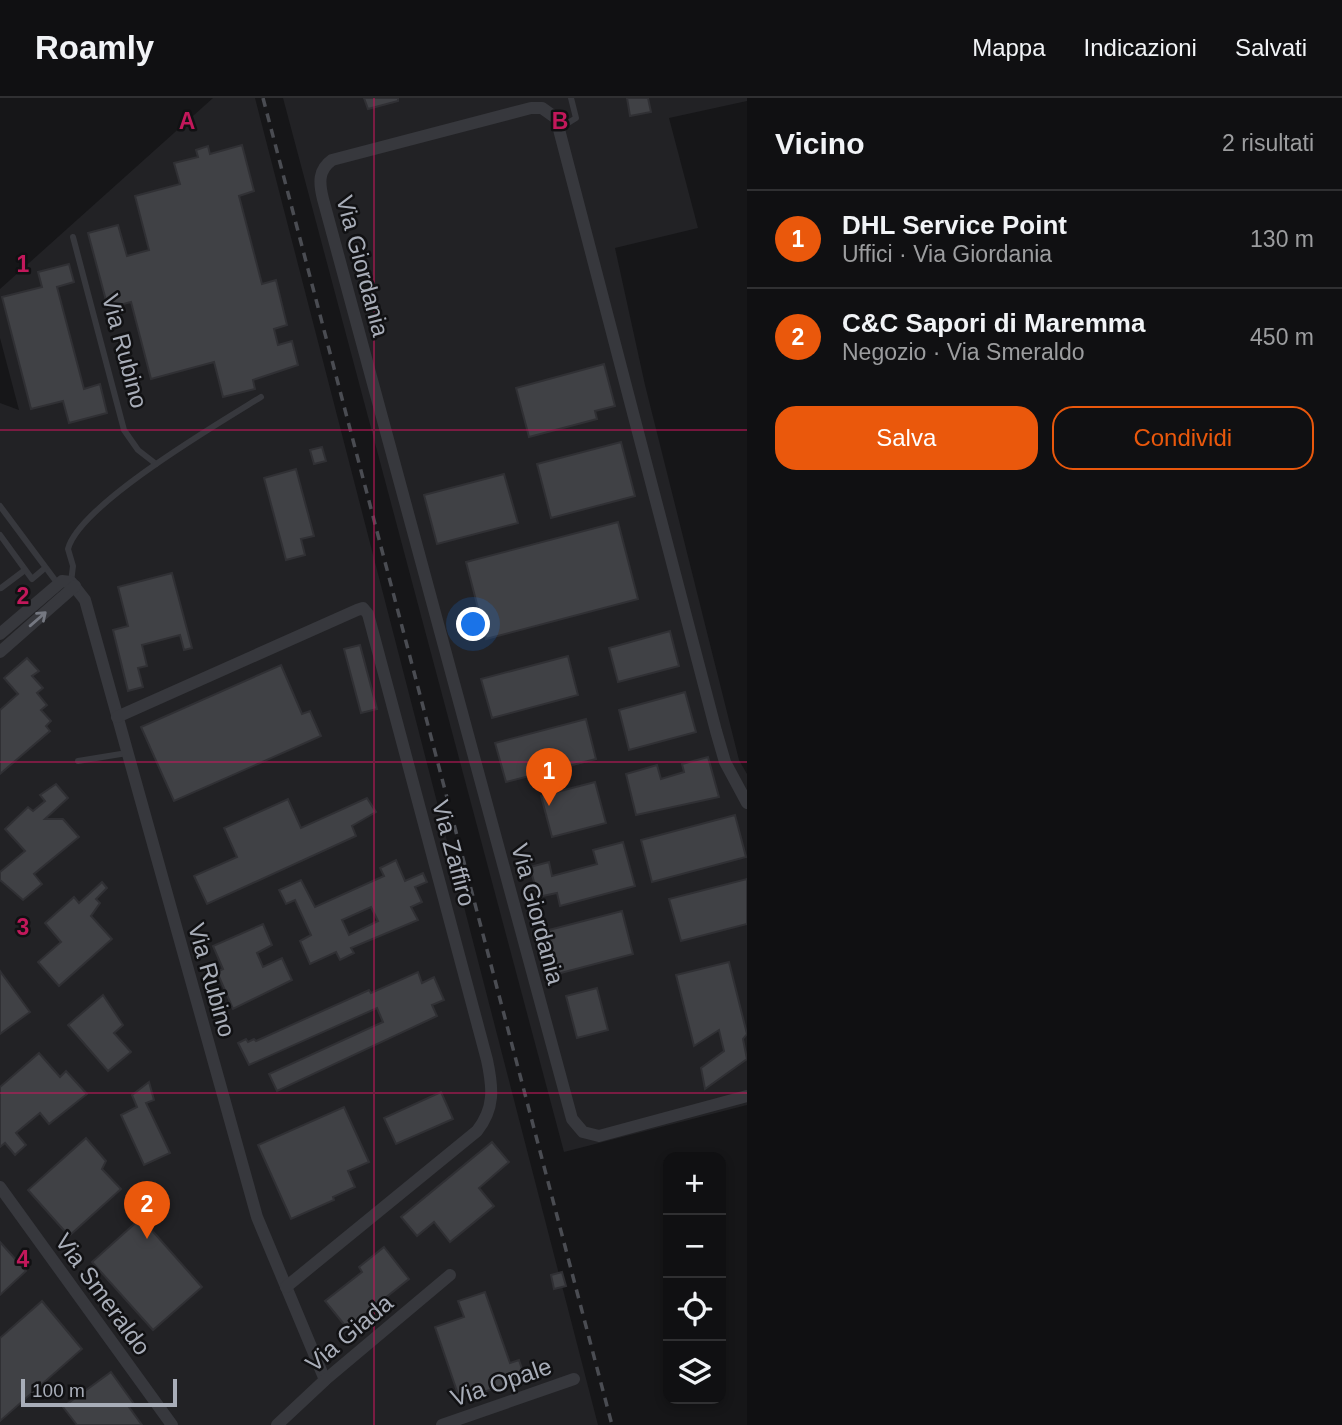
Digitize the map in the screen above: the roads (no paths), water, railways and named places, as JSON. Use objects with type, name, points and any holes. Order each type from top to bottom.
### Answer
[{"type":"street","name":"Via Giordania","points":[[560,128],[549,112],[531,108],[332,160],[323,170],[320,186],[572,1119],[583,1132],[599,1136],[747,1096]]},
{"type":"street","points":[[560,128],[716,731],[725,762],[747,803]]},
{"type":"street","points":[[0,634],[58,584],[73,584]]},
{"type":"street","points":[[0,652],[73,584]]},
{"type":"street","name":"Via Rubino","points":[[73,584],[85,600],[247,1184],[325,1380]]},
{"type":"street","name":"Via Zaffiro","points":[[117,717],[357,610],[368,611],[487,1060],[492,1085],[491,1109],[477,1131],[286,1287]]},
{"type":"street","name":"Via Smeraldo","points":[[0,1187],[172,1425]]},
{"type":"street","name":"Via Giada","points":[[279,1424],[325,1380],[450,1275]]},
{"type":"street","name":"Via Opale","points":[[442,1425],[574,1379]]},
{"type":"lane","points":[[560,128],[576,118],[570,98]]},
{"type":"lane","name":"Via Rubino","points":[[74,237],[124,430],[138,450],[156,464]]},
{"type":"lane","name":"Via Rubino","points":[[73,584],[73,566],[68,549],[73,535],[156,464],[261,397]]},
{"type":"lane","points":[[1,510],[58,584]]},
{"type":"lane","points":[[0,535],[32,579],[45,568]]},
{"type":"lane","points":[[1,588],[25,570]]},
{"type":"lane","points":[[78,761],[127,753]]},
{"type":"railway","points":[[263,98],[612,1425]]},
{"type":"place","name":"DHL Service Point","points":[[549,806]]},
{"type":"place","name":"C&C Sapori di Maremma","points":[[147,1239]]}]
